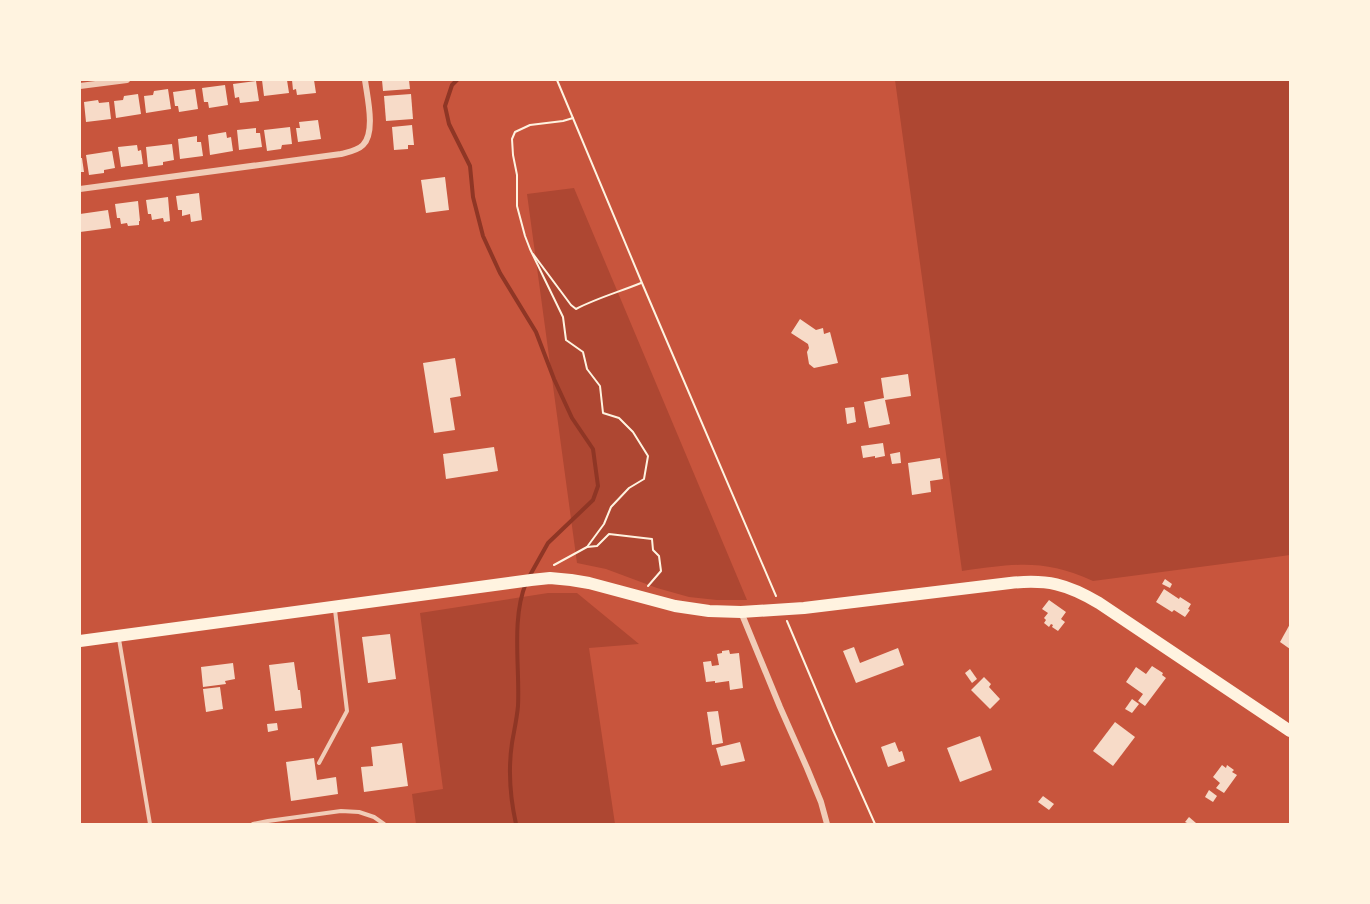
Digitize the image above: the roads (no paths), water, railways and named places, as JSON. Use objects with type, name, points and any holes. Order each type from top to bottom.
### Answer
[{"type":"main road","points":[[80,641],[531,579],[571,580],[692,609],[741,612],[782,610],[1010,583],[1040,582],[1058,584],[1080,592],[1099,603],[1290,731]]},
{"type":"street","points":[[80,86],[127,80]]},
{"type":"street","points":[[80,189],[341,154],[355,150],[363,145],[369,136],[365,80]]},
{"type":"street","points":[[741,612],[821,802],[827,825]]},
{"type":"lane","points":[[320,763],[347,711],[335,606]]},
{"type":"lane","points":[[119,636],[150,825]]},
{"type":"lane","points":[[253,825],[341,811],[359,812],[374,817],[384,825]]},
{"type":"waterway","points":[[457,80],[452,85],[445,106],[449,124],[470,166],[473,197],[483,236],[500,273],[536,332],[572,418],[593,449],[598,486],[593,500],[548,543],[529,577]]},
{"type":"waterway","points":[[516,824],[511,794],[510,763],[518,706],[517,628],[521,597],[526,583]]}]
